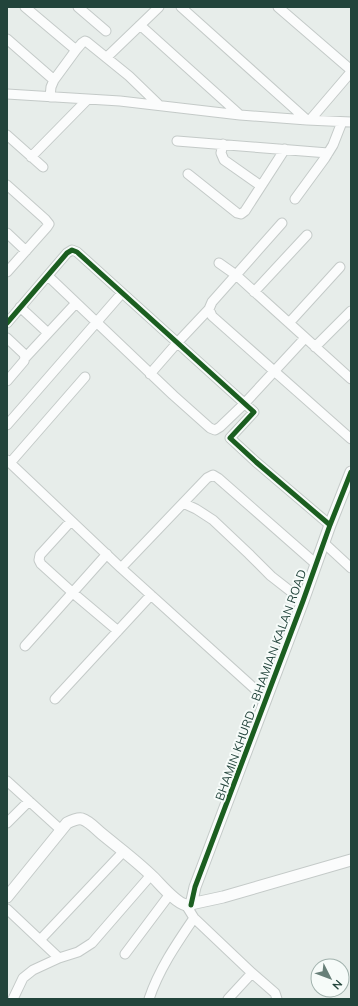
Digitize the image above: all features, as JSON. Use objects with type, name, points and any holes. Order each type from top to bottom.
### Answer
[{"type":"street","points":[[25,7],[76,50]]},
{"type":"street","points":[[78,7],[106,31]]},
{"type":"street","points":[[107,57],[159,7]]},
{"type":"street","points":[[181,7],[309,120]]},
{"type":"street","points":[[278,7],[351,71],[309,120]]},
{"type":"street","points":[[140,25],[240,115]]},
{"type":"street","points":[[7,39],[54,80]]},
{"type":"street","points":[[50,97],[51,87],[54,80],[76,50],[85,41],[129,76],[159,105]]},
{"type":"street","points":[[7,94],[120,101],[240,115],[346,122],[328,153],[295,199]]},
{"type":"street","points":[[32,157],[87,100]]},
{"type":"street","points":[[7,135],[43,167]]},
{"type":"street","points":[[177,141],[328,153]]},
{"type":"street","points":[[223,144],[221,153],[224,160],[261,186]]},
{"type":"street","points":[[188,174],[236,213],[241,214],[245,211],[285,149]]},
{"type":"street","points":[[7,185],[49,224],[7,272]]},
{"type":"street","points":[[150,374],[209,309],[212,302],[282,223]]},
{"type":"street","points":[[7,233],[26,251]]},
{"type":"street","points":[[254,292],[307,235]]},
{"type":"street","points":[[7,323],[67,253],[72,250],[77,252],[254,412],[230,438],[330,525]]},
{"type":"street","points":[[219,263],[236,275],[351,379]]},
{"type":"street","points":[[289,323],[340,267]]},
{"type":"street","points":[[48,276],[150,374],[210,428],[215,430],[244,404],[305,338]]},
{"type":"street","points":[[7,425],[122,292]]},
{"type":"street","points":[[7,381],[24,362],[25,358],[76,303]]},
{"type":"street","points":[[20,307],[48,333]]},
{"type":"street","points":[[209,309],[212,316],[351,439]]},
{"type":"street","points":[[315,346],[351,312]]},
{"type":"street","points":[[7,338],[24,354],[25,358]]},
{"type":"street","points":[[84,377],[9,462],[121,568],[266,699]]},
{"type":"street","name":"BHAMIN KHURD - BHAMIAN KALAN ROAD","points":[[188,905],[303,601],[330,525],[348,492],[351,472]]},
{"type":"street","points":[[121,568],[207,478],[212,476],[218,478],[316,564]]},
{"type":"street","points":[[183,503],[213,520],[250,554],[271,576],[303,601]]},
{"type":"street","points":[[71,521],[40,555],[39,560],[41,564],[73,593],[118,631]]},
{"type":"street","points":[[324,543],[351,568]]},
{"type":"street","points":[[25,646],[107,554]]},
{"type":"street","points":[[55,699],[151,594]]},
{"type":"street","points":[[7,781],[61,830]]},
{"type":"street","points":[[7,823],[29,801]]},
{"type":"street","points":[[7,897],[67,823],[74,819],[81,819],[88,823],[151,875],[170,894],[183,904],[188,905],[223,898],[351,860]]},
{"type":"street","points":[[40,940],[124,852]]},
{"type":"street","points":[[13,999],[23,978],[33,970],[58,958],[78,952],[92,943],[151,875]]},
{"type":"street","points":[[125,954],[170,894]]},
{"type":"street","points":[[188,905],[194,918],[275,993],[277,999]]},
{"type":"street","points":[[7,909],[58,958]]},
{"type":"street","points":[[149,999],[163,967],[194,918]]},
{"type":"street","points":[[228,999],[252,973]]},
{"type":"cycle path","points":[[7,323],[67,253],[72,250],[77,252],[254,412],[230,438],[330,525]]},
{"type":"cycle path","points":[[191,905],[195,887],[351,472]]}]
